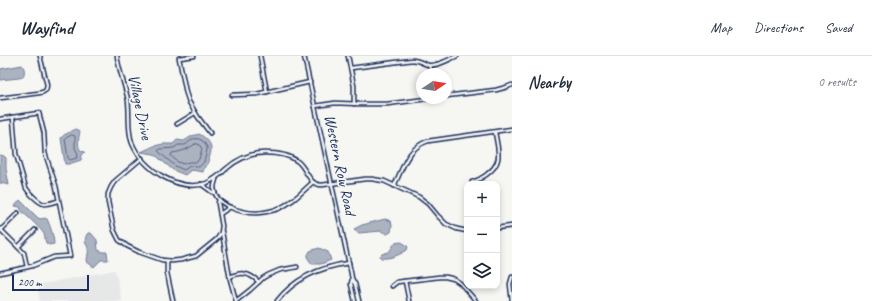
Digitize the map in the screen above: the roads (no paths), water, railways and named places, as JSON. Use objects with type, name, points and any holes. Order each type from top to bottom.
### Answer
[{"type":"street","points":[[0,98],[39,93],[46,90],[47,85],[40,56]]},
{"type":"street","name":"Village Drive","points":[[117,56],[128,101],[130,138],[142,158],[167,179],[184,184],[201,184],[216,179],[230,165],[242,158],[254,154],[268,153],[281,154],[295,160],[304,169],[313,182]]},
{"type":"street","points":[[194,56],[179,58],[188,98],[195,113],[210,133]]},
{"type":"street","points":[[260,56],[267,92]]},
{"type":"street","name":"Western Row Road","points":[[304,56],[349,263],[352,279],[351,284],[355,301]]},
{"type":"street","points":[[348,56],[354,86],[354,104]]},
{"type":"street","points":[[350,68],[412,60],[434,66],[457,56]]},
{"type":"street","points":[[232,95],[267,92],[310,82]]},
{"type":"street","points":[[452,95],[496,90],[512,85]]},
{"type":"street","points":[[315,106],[335,103],[386,104],[416,100]]},
{"type":"street","points":[[0,119],[39,113],[44,133],[45,153],[56,186],[70,256],[54,257],[32,266],[0,273]]},
{"type":"street","points":[[177,124],[195,113]]},
{"type":"street","points":[[13,117],[16,154],[26,188],[42,204],[58,202]]},
{"type":"street","points":[[394,186],[408,156],[420,144],[432,140],[512,129]]},
{"type":"street","points":[[476,181],[492,171],[497,163],[498,156],[495,132]]},
{"type":"street","points":[[142,158],[115,181],[109,190],[108,202],[112,224],[117,237],[127,246],[136,251],[167,261],[189,258],[198,255],[217,239],[222,230]]},
{"type":"street","points":[[216,179],[214,188],[219,200],[230,207],[254,213],[271,211],[289,203],[313,182],[318,185],[372,179],[384,181],[414,194],[423,200],[446,224],[464,230]]},
{"type":"street","points":[[201,184],[215,193]]},
{"type":"street","points":[[219,200],[218,203],[222,230],[230,277],[236,301],[263,278],[273,273],[297,267]]},
{"type":"street","points":[[220,214],[230,207]]},
{"type":"street","points":[[18,213],[1,230],[24,253],[27,267]]},
{"type":"street","points":[[500,228],[512,226]]},
{"type":"street","points":[[18,247],[35,230]]},
{"type":"street","points":[[167,261],[167,273],[173,301]]},
{"type":"street","points":[[277,301],[291,285],[318,270],[349,263]]},
{"type":"street","points":[[230,277],[237,273],[242,273],[247,274],[259,282]]},
{"type":"street","points":[[392,286],[397,282],[439,277],[450,278],[460,283],[476,301]]},
{"type":"street","points":[[512,277],[510,284],[512,301]]},
{"type":"street","name":"Western Row Road","points":[[352,279],[355,284],[359,301]]},
{"type":"street","points":[[405,281],[409,301]]},
{"type":"water","points":[[22,65],[24,68],[23,77],[0,80],[0,69]]},
{"type":"water","points":[[76,129],[80,131],[78,140],[79,148],[85,152],[82,155],[81,160],[65,164],[61,138]]},
{"type":"water","points":[[199,134],[208,140],[211,147],[208,164],[205,166],[203,172],[191,170],[185,175],[173,170],[154,154],[141,152],[154,146],[173,144],[177,140],[184,141]]},
{"type":"water","points":[[0,155],[6,158],[6,169],[9,185],[0,183]]},
{"type":"water","points":[[20,200],[38,218],[47,219],[52,231],[54,244],[49,245],[46,243],[44,234],[41,230],[23,213],[20,207],[15,206]]},
{"type":"water","points":[[385,219],[391,221],[392,226],[391,232],[387,234],[381,231],[359,233],[354,229],[362,225]]},
{"type":"water","points":[[88,233],[91,233],[97,240],[98,250],[107,252],[108,260],[101,260],[94,267],[87,262],[88,250],[85,242]]},
{"type":"water","points":[[401,242],[408,247],[407,250],[395,256],[381,258],[380,256],[389,252],[395,243]]},
{"type":"water","points":[[319,248],[328,252],[331,260],[321,264],[312,264],[307,257],[310,251]]}]
